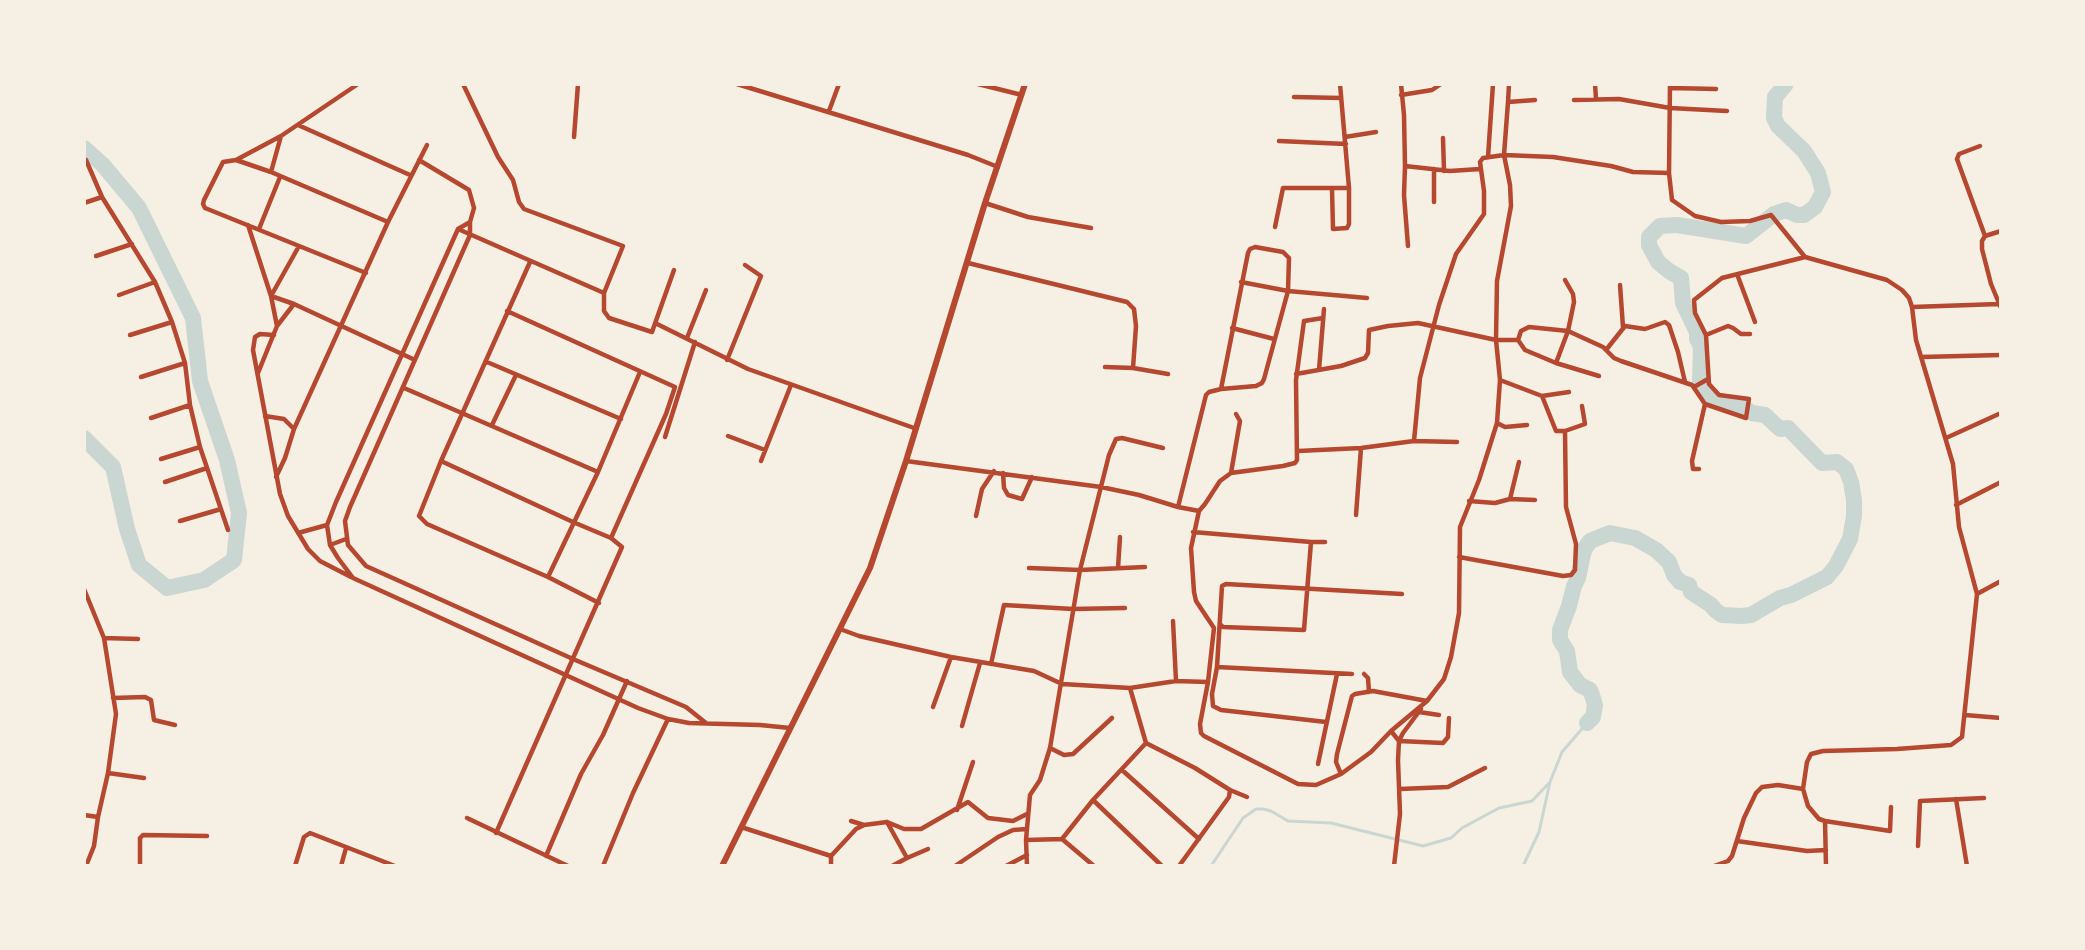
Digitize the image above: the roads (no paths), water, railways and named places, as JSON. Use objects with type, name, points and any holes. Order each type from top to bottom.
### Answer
[{"type":"main road","points":[[722,866],[870,568],[1025,84]]},
{"type":"street","points":[[358,84],[281,136],[236,160],[223,162],[203,204],[205,208],[366,273]]},
{"type":"street","points":[[463,84],[498,157],[513,180],[519,202],[524,209],[623,246],[604,293],[603,311],[609,318],[652,332],[674,270]]},
{"type":"street","points":[[574,137],[578,84]]},
{"type":"street","points":[[737,84],[829,111],[998,166]]},
{"type":"street","points":[[829,111],[839,84]]},
{"type":"street","points":[[978,84],[1022,94]]},
{"type":"street","points":[[1332,189],[1335,231],[1347,228],[1349,225],[1349,188],[1340,84]]},
{"type":"street","points":[[1401,84],[1408,246]]},
{"type":"street","points":[[1401,95],[1432,90],[1440,84]]},
{"type":"street","points":[[1488,157],[1493,84]]},
{"type":"street","points":[[1394,866],[1399,833],[1399,741],[1402,733],[1444,679],[1451,657],[1459,613],[1460,527],[1482,473],[1497,423],[1500,381],[1496,340],[1497,281],[1511,206],[1510,185],[1503,155],[1509,84]]},
{"type":"street","points":[[1595,84],[1596,99]]},
{"type":"street","points":[[1716,89],[1670,86],[1671,200],[1695,216],[1721,222],[1750,221],[1771,215],[1805,257]]},
{"type":"street","points":[[1294,97],[1341,99]]},
{"type":"street","points":[[1574,100],[1619,99],[1670,108],[1727,111]]},
{"type":"street","points":[[1508,102],[1535,100]]},
{"type":"street","points":[[298,125],[410,176]]},
{"type":"street","points":[[1345,137],[1376,132]]},
{"type":"street","points":[[271,172],[281,136]]},
{"type":"street","points":[[1443,138],[1444,171]]},
{"type":"street","points":[[1279,141],[1346,144]]},
{"type":"street","points":[[276,477],[294,429],[388,222],[427,145]]},
{"type":"street","points":[[1980,146],[1959,154],[1957,159],[1985,236]]},
{"type":"street","points":[[1414,441],[1420,378],[1438,304],[1456,254],[1484,214],[1481,160],[1503,155],[1553,157],[1611,166],[1633,172],[1669,173]]},
{"type":"street","points":[[84,159],[102,197],[155,282],[172,322],[184,363],[190,405],[200,447],[228,530]]},
{"type":"street","points":[[236,160],[271,172],[388,222]]},
{"type":"street","points":[[419,160],[469,190],[474,208],[470,222],[470,235],[350,507],[345,521],[346,539],[352,551],[366,566],[686,707],[706,723]]},
{"type":"street","points":[[1404,166],[1444,171],[1480,169]]},
{"type":"street","points":[[1434,170],[1434,202]]},
{"type":"street","points":[[259,229],[280,177]]},
{"type":"street","points":[[1275,227],[1283,188],[1349,188]]},
{"type":"street","points":[[84,203],[102,197]]},
{"type":"street","points":[[985,204],[1028,217],[1091,228]]},
{"type":"street","points":[[353,578],[330,545],[327,525],[458,229],[470,222]]},
{"type":"street","points":[[248,225],[271,296],[277,326]]},
{"type":"street","points":[[458,229],[604,293]]},
{"type":"street","points":[[1912,307],[2000,306],[1982,249],[1982,242],[1985,236],[2001,231]]},
{"type":"street","points":[[96,256],[132,244]]},
{"type":"street","points":[[271,296],[299,246]]},
{"type":"street","points":[[1178,507],[1206,395],[1221,389],[1256,386],[1262,383],[1288,291],[1289,258],[1283,252],[1255,247],[1250,249],[1241,282],[1221,389]]},
{"type":"street","points":[[1518,340],[1521,331],[1527,327],[1568,331],[1606,350],[1614,358],[1685,382],[1695,387],[1705,404],[1744,418],[1750,402],[1748,398],[1719,394],[1706,380],[1709,357],[1706,334],[1695,313],[1694,300],[1722,278],[1805,257],[1887,280],[1909,298],[1914,333],[1953,464],[1956,505],[1964,548],[1977,594],[1962,737],[1951,745],[1816,751],[1809,756],[1803,789],[1808,806],[1819,819],[1826,821],[1890,831],[1890,807]]},
{"type":"street","points":[[530,262],[441,461],[419,513],[420,519],[599,603]]},
{"type":"street","points":[[968,263],[1127,302],[1134,309],[1136,327],[1133,368]]},
{"type":"street","points":[[728,360],[761,276],[745,265]]},
{"type":"street","points":[[1737,274],[1755,322]]},
{"type":"street","points":[[1556,363],[1568,331],[1574,298],[1565,280]]},
{"type":"street","points":[[119,295],[155,282]]},
{"type":"street","points":[[1241,282],[1288,291],[1367,298]]},
{"type":"street","points":[[1606,350],[1623,327],[1620,285]]},
{"type":"street","points":[[687,338],[706,290]]},
{"type":"street","points":[[271,296],[294,304],[415,360]]},
{"type":"street","points":[[258,373],[277,326],[294,304]]},
{"type":"street","points":[[1319,370],[1324,309]]},
{"type":"street","points":[[507,311],[675,387],[666,414],[611,538]]},
{"type":"street","points":[[1323,318],[1304,321],[1296,374],[1298,451],[1295,463],[1231,473],[1220,481],[1199,511],[1191,548],[1194,592],[1196,601],[1214,628],[1208,682],[1200,724],[1201,733],[1298,784],[1316,785],[1341,774],[1371,752],[1391,731],[1427,701]]},
{"type":"street","points":[[130,335],[172,322]]},
{"type":"street","points":[[1623,327],[1646,329],[1663,322],[1667,323],[1678,352],[1685,382]]},
{"type":"street","points":[[655,323],[728,360],[791,385],[914,428]]},
{"type":"street","points":[[1296,374],[1341,366],[1365,358],[1368,353],[1370,330],[1415,323],[1496,340],[1518,340]]},
{"type":"street","points":[[1706,334],[1728,327],[1741,334],[1750,334]]},
{"type":"street","points":[[1232,328],[1274,339]]},
{"type":"street","points":[[274,335],[260,334],[253,341],[276,477],[280,494],[298,533],[314,556],[353,578],[668,719],[689,723],[790,728]]},
{"type":"street","points":[[1518,340],[1525,350],[1556,363],[1599,376]]},
{"type":"street","points":[[665,437],[695,342]]},
{"type":"street","points":[[1921,357],[2001,355]]},
{"type":"street","points":[[486,362],[621,419]]},
{"type":"street","points":[[141,377],[184,363]]},
{"type":"street","points":[[1105,368],[1133,368],[1168,374]]},
{"type":"street","points":[[548,578],[598,472],[640,372]]},
{"type":"street","points":[[492,425],[516,375]]},
{"type":"street","points":[[1695,387],[1706,380]]},
{"type":"street","points":[[1500,381],[1542,396],[1569,392]]},
{"type":"street","points":[[761,461],[791,385]]},
{"type":"street","points":[[404,388],[598,472]]},
{"type":"street","points":[[1542,396],[1554,429],[1558,431],[1585,424],[1582,406]]},
{"type":"street","points":[[1699,470],[1693,469],[1692,461],[1705,404]]},
{"type":"street","points":[[150,418],[190,405]]},
{"type":"street","points":[[1946,438],[2001,413]]},
{"type":"street","points":[[1231,473],[1240,422],[1236,414]]},
{"type":"street","points":[[265,416],[284,419],[294,429]]},
{"type":"street","points":[[1497,423],[1504,427],[1527,425]]},
{"type":"street","points":[[1459,557],[1563,576],[1571,575],[1575,570],[1576,544],[1569,522],[1565,492],[1565,431]]},
{"type":"street","points":[[728,436],[765,450]]},
{"type":"street","points":[[1027,866],[1027,816],[1030,795],[1040,780],[1050,748],[1080,570],[1109,455],[1116,439],[1122,438],[1163,448]]},
{"type":"street","points":[[1298,451],[1361,448],[1414,441],[1457,442]]},
{"type":"street","points":[[161,459],[200,447]]},
{"type":"street","points":[[1356,514],[1361,448]]},
{"type":"street","points":[[441,461],[611,538],[622,547],[496,832]]},
{"type":"street","points":[[906,461],[994,471],[1101,488],[1139,495],[1199,511]]},
{"type":"street","points":[[1510,499],[1519,462]]},
{"type":"street","points":[[165,482],[207,468]]},
{"type":"street","points":[[976,516],[982,489],[994,471]]},
{"type":"street","points":[[1003,473],[1004,488],[1008,495],[1022,499],[1032,477]]},
{"type":"street","points":[[1956,505],[2001,482]]},
{"type":"street","points":[[1469,501],[1495,503],[1510,499],[1535,500]]},
{"type":"street","points":[[180,521],[221,509]]},
{"type":"street","points":[[298,533],[327,525]]},
{"type":"street","points":[[1193,532],[1325,542]]},
{"type":"street","points":[[1118,568],[1120,537]]},
{"type":"street","points":[[330,545],[346,539]]},
{"type":"street","points":[[1221,625],[1223,627],[1304,630],[1311,542]]},
{"type":"street","points":[[1029,568],[1080,570],[1145,567]]},
{"type":"street","points":[[1977,594],[2001,581]]},
{"type":"street","points":[[1326,722],[1221,710],[1213,706],[1212,694],[1221,625],[1222,586],[1402,594]]},
{"type":"street","points":[[84,589],[105,638],[115,722],[94,846],[86,866]]},
{"type":"street","points":[[991,664],[1004,605],[1073,609],[1125,608]]},
{"type":"street","points":[[1173,621],[1176,681]]},
{"type":"street","points":[[840,629],[859,636],[951,657],[1034,671],[1062,684],[1130,688],[1176,681],[1208,682]]},
{"type":"street","points":[[105,638],[138,639]]},
{"type":"street","points":[[933,707],[951,657]]},
{"type":"street","points":[[962,726],[980,663]]},
{"type":"street","points":[[1217,668],[1352,674]]},
{"type":"street","points":[[1318,764],[1337,674]]},
{"type":"street","points":[[1364,674],[1368,678],[1369,692]]},
{"type":"street","points":[[546,856],[581,774],[603,735],[627,681]]},
{"type":"street","points":[[1130,688],[1146,742],[1230,790],[1247,797]]},
{"type":"street","points":[[1341,774],[1336,762],[1337,754],[1352,696],[1369,692],[1427,701]]},
{"type":"street","points":[[113,698],[145,697],[150,700],[154,720],[175,725]]},
{"type":"street","points":[[1419,712],[1439,715]]},
{"type":"street","points":[[1965,716],[2001,718]]},
{"type":"street","points":[[1050,748],[1064,755],[1073,754],[1112,718]]},
{"type":"street","points":[[1399,741],[1446,741],[1449,718]]},
{"type":"street","points":[[603,866],[633,793],[668,719]]},
{"type":"street","points":[[1391,731],[1399,741]]},
{"type":"street","points":[[1062,839],[1146,742]]},
{"type":"street","points":[[957,810],[974,762]]},
{"type":"street","points":[[1400,789],[1448,787],[1485,768]]},
{"type":"street","points":[[1122,770],[1199,839]]},
{"type":"street","points":[[108,773],[144,778]]},
{"type":"street","points":[[1714,866],[1728,861],[1732,856],[1744,818],[1756,793],[1762,787],[1778,785],[1803,789]]},
{"type":"street","points":[[1179,866],[1229,797],[1230,790]]},
{"type":"street","points":[[1918,846],[1920,801],[1984,798]]},
{"type":"street","points":[[1956,799],[1967,866]]},
{"type":"street","points":[[1094,800],[1162,866]]},
{"type":"street","points":[[831,866],[831,856],[856,829],[864,825],[887,822],[904,829],[921,829],[968,802],[988,819],[1013,821],[1027,816]]},
{"type":"street","points":[[84,815],[98,817]]},
{"type":"street","points":[[467,818],[568,866]]},
{"type":"street","points":[[851,821],[864,825]]},
{"type":"street","points":[[1826,821],[1826,866]]},
{"type":"street","points":[[887,822],[907,858]]},
{"type":"street","points":[[741,827],[831,856]]},
{"type":"street","points":[[955,866],[998,837],[1027,827]]},
{"type":"street","points":[[140,866],[140,838],[143,834],[207,836]]},
{"type":"street","points":[[295,866],[307,834],[313,834],[391,865]]},
{"type":"street","points":[[1026,840],[1062,839],[1094,866]]},
{"type":"street","points":[[1737,841],[1808,851],[1826,850]]},
{"type":"street","points":[[341,866],[346,848]]},
{"type":"street","points":[[892,866],[928,849]]},
{"type":"street","points":[[1006,866],[1027,855]]},
{"type":"waterway","points":[[1587,723],[1593,717],[1595,705],[1590,690],[1580,685],[1570,672],[1567,651],[1560,640],[1560,630],[1578,578],[1584,550],[1590,541],[1610,533],[1635,538],[1656,550],[1669,562],[1674,575],[1680,582],[1689,585],[1691,592],[1715,610],[1722,615],[1741,616],[1751,615],[1780,598],[1827,577],[1836,566],[1850,539],[1854,500],[1846,469],[1837,462],[1822,463],[1788,428],[1780,429],[1765,415],[1752,413],[1739,405],[1721,403],[1706,390],[1700,380],[1701,347],[1697,339],[1697,332],[1683,303],[1681,278],[1658,262],[1649,245],[1649,237],[1660,226],[1677,225],[1746,236],[1774,214],[1786,210],[1797,215],[1804,215],[1815,207],[1823,192],[1818,173],[1804,151],[1778,126],[1774,118],[1775,97],[1786,84]]},
{"type":"waterway","points":[[84,148],[103,165],[139,208],[193,318],[200,381],[227,460],[239,513],[234,560],[204,580],[167,588],[139,565],[127,529],[113,467],[84,438]]},
{"type":"waterway","points":[[1523,866],[1539,832],[1550,782],[1562,752],[1587,723]]},
{"type":"waterway","points":[[1211,866],[1243,818],[1256,809],[1271,811],[1288,821],[1331,823],[1423,846],[1451,838],[1462,828],[1499,808],[1532,801],[1550,782]]}]
